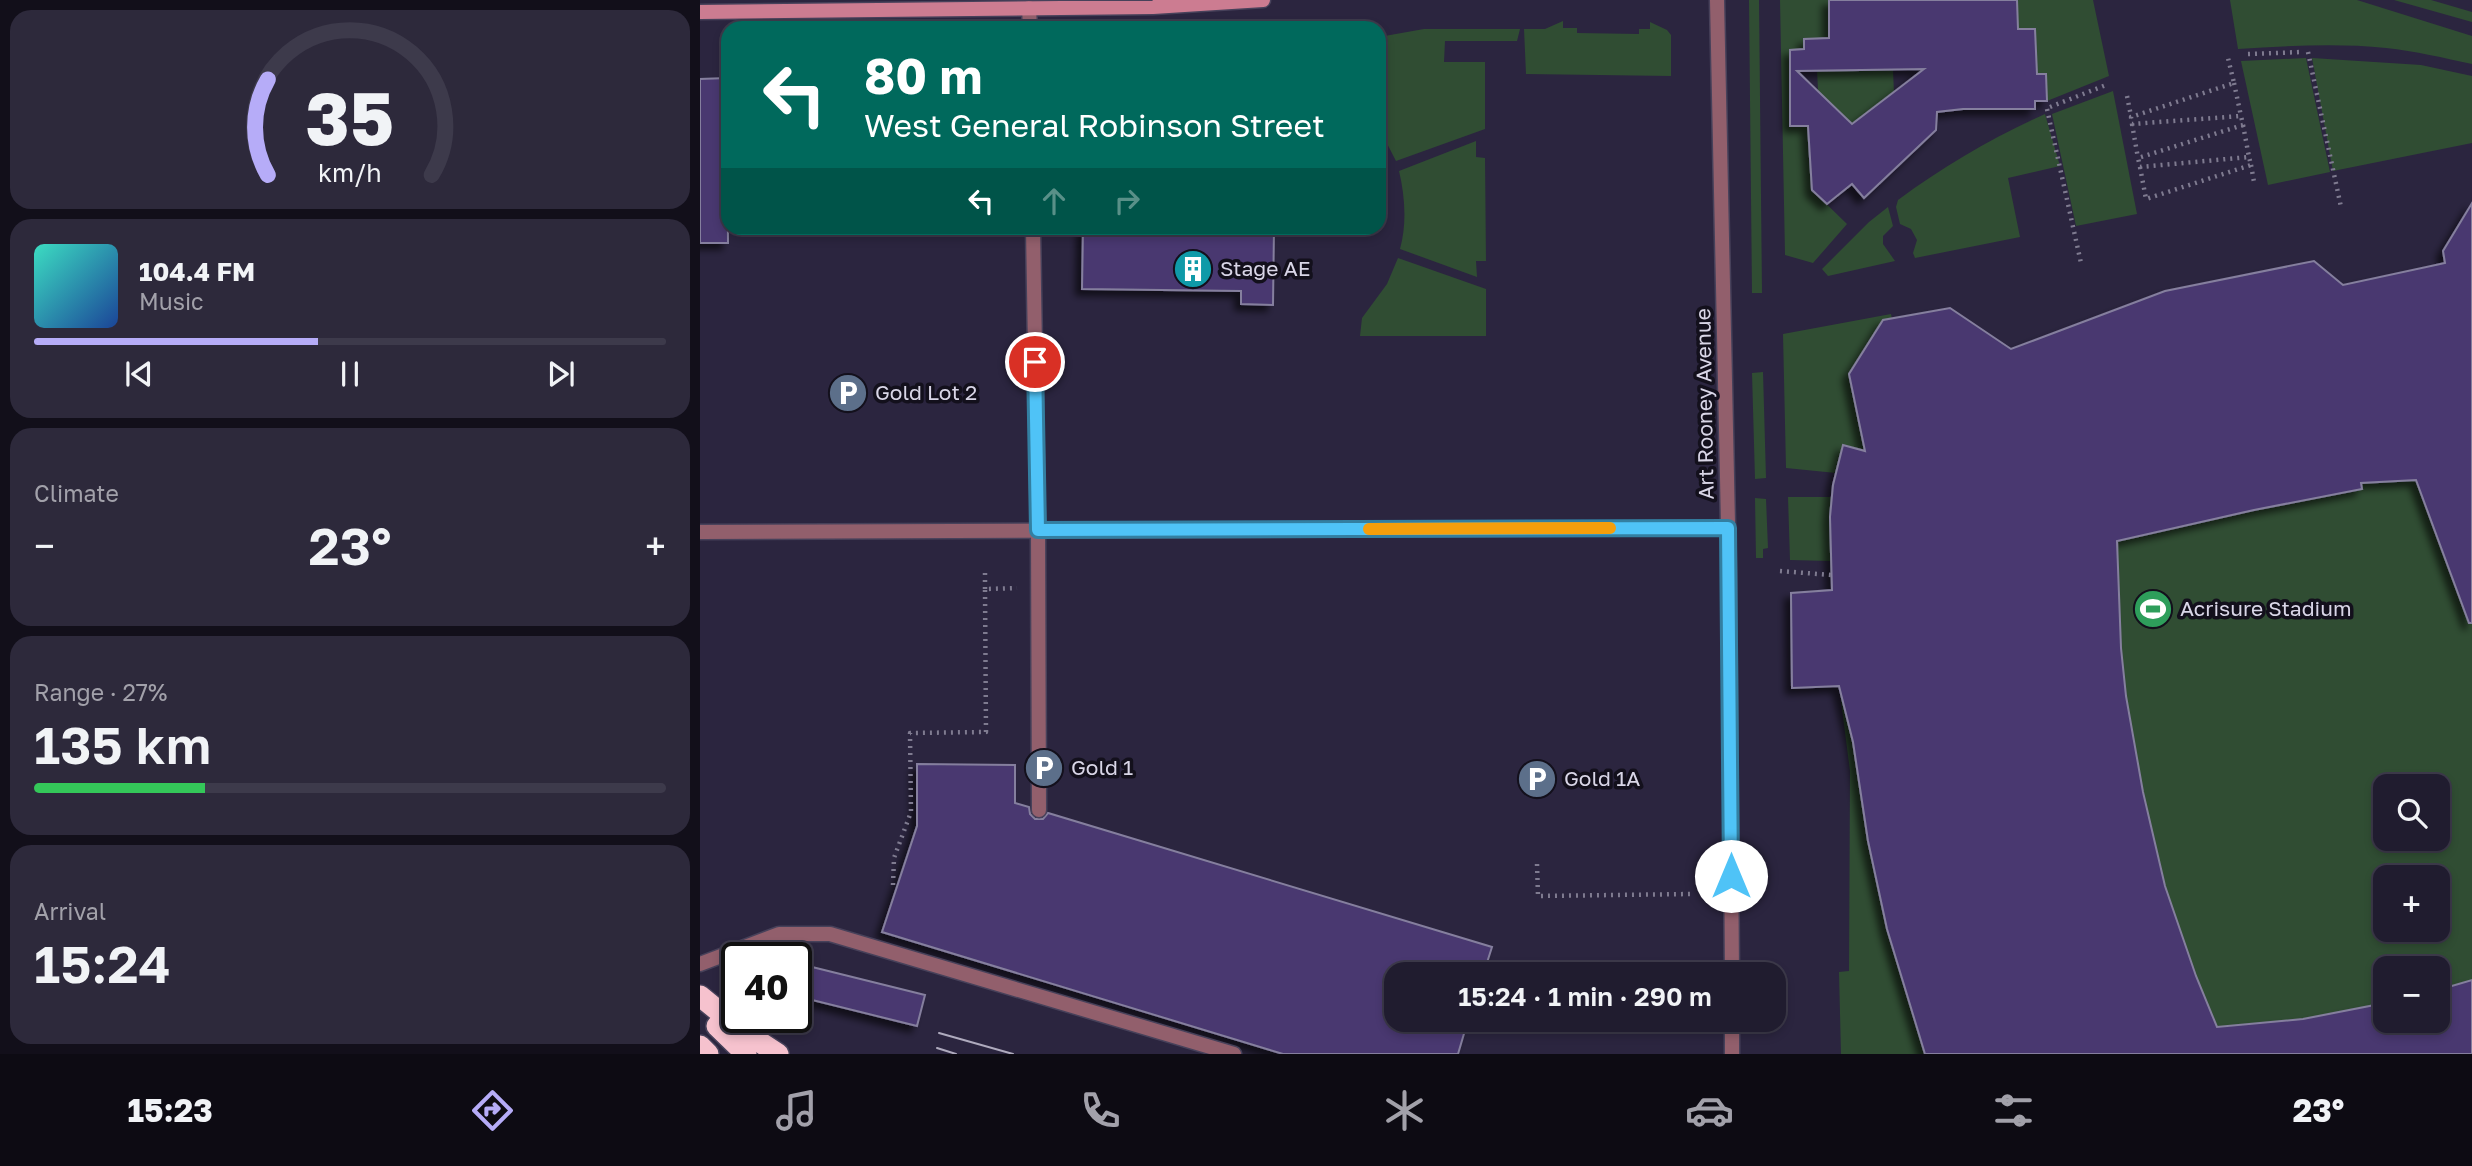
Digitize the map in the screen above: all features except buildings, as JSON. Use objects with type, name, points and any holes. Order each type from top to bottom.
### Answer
[{"type":"highway","points":[[700,996],[743,1031],[778,1054]]},
{"type":"highway","points":[[700,1010],[746,1054]]},
{"type":"highway","points":[[700,1046],[708,1054]]},
{"type":"main road","points":[[700,12],[1153,7],[1263,0]]},
{"type":"street","name":"Art Rooney Avenue","points":[[1717,0],[1728,528],[1732,962]]},
{"type":"street","points":[[1029,8],[1030,21]]},
{"type":"street","points":[[1033,235],[1039,574],[1039,810]]},
{"type":"street","points":[[700,532],[1728,528]]},
{"type":"street","points":[[700,964],[779,934],[830,934],[1234,1054]]},
{"type":"street","points":[[1732,1032],[1732,1054]]},
{"type":"path","points":[[2248,54],[2305,52],[2341,207]]},
{"type":"path","points":[[2228,58],[2255,182]]},
{"type":"path","points":[[2131,117],[2234,83]]},
{"type":"path","points":[[2081,263],[2049,108],[2106,85]]},
{"type":"path","points":[[2127,96],[2146,199],[2251,166]]},
{"type":"path","points":[[2132,124],[2241,116]]},
{"type":"path","points":[[2138,158],[2242,125]]},
{"type":"path","points":[[2140,167],[2249,157]]},
{"type":"path","points":[[1780,571],[1831,575]]},
{"type":"path","points":[[893,885],[894,858],[911,812],[910,733],[986,732],[985,573]]},
{"type":"path","points":[[985,589],[1016,589],[1039,574]]},
{"type":"path","points":[[1537,864],[1538,896],[1692,894]]},
{"type":"green space","points":[[1749,0],[1759,0],[1762,293],[1752,293]]},
{"type":"green space","points":[[1780,0],[1829,0],[1829,38],[1805,39],[1804,49],[1790,50],[1790,126],[1808,126],[1812,190],[1847,224],[1813,263],[1785,255]]},
{"type":"green space","points":[[2017,0],[2093,0],[2109,76],[2047,101],[2037,74],[2035,29],[2018,29]]},
{"type":"green space","points":[[2230,0],[2357,0],[2472,36],[2472,64],[2368,46],[2238,49]]},
{"type":"green space","points":[[2394,0],[2431,0],[2472,12],[2472,22]]},
{"type":"green space","points":[[1563,21],[1563,28],[1577,28],[1577,33],[1639,34],[1639,29],[1650,29],[1650,22],[1667,30],[1671,35],[1671,76],[1526,74],[1524,29],[1545,29]]},
{"type":"green space","points":[[1424,29],[1520,29],[1517,41],[1445,41],[1444,62],[1485,62],[1485,129],[1396,161],[1386,142],[1386,36]]},
{"type":"green space","points":[[1816,50],[1835,70],[1893,70],[1894,93],[1852,124],[1819,110]]},
{"type":"green space","points":[[2306,58],[2330,172],[2268,185],[2241,61]]},
{"type":"green space","points":[[2312,58],[2421,65],[2472,76],[2472,143],[2333,171]]},
{"type":"green space","points":[[2113,91],[2137,214],[2076,226],[2052,114]]},
{"type":"green space","points":[[2045,114],[2060,166],[2008,178],[2020,237],[1915,258],[1913,253],[1917,240],[1911,229],[1900,224],[1896,207],[1898,200],[1969,153]]},
{"type":"green space","points":[[1476,141],[1476,157],[1485,158],[1486,261],[1476,261],[1477,277],[1400,249],[1404,210],[1399,171]]},
{"type":"green space","name":"Acrisure Stadium","points":[[2472,203],[2472,1054],[1841,1054],[1839,972],[1849,971],[1850,771],[1839,686],[1830,561],[1790,560],[1788,497],[1831,497],[1836,473],[1786,468],[1783,334],[1891,314],[1892,319],[1950,308],[2001,342],[2004,352],[2165,291],[2314,261],[2343,285],[2445,263],[2443,251]]},
{"type":"green space","points":[[1888,207],[1893,226],[1883,236],[1883,244],[1895,261],[1828,276],[1822,269]]},
{"type":"green space","points":[[1398,258],[1486,289],[1486,336],[1360,336],[1362,318],[1387,284]]},
{"type":"green space","points":[[1763,372],[1766,478],[1755,479],[1752,373]]},
{"type":"green space","points":[[1755,498],[1766,499],[1768,548],[1763,549],[1763,558],[1756,558]]},
{"type":"tram line","points":[[939,1033],[1013,1054]]},
{"type":"tram line","points":[[937,1048],[956,1054]]},
{"type":"slow traffic","points":[[1369,529],[1610,528]]},
{"type":"place","name":"Stage AE","points":[[1193,269]]},
{"type":"place","name":"Gold Lot 2","points":[[848,393]]},
{"type":"place","name":"Acrisure Stadium","points":[[2153,609]]},
{"type":"place","name":"Gold 1","points":[[1044,768]]},
{"type":"place","name":"Gold 1A","points":[[1537,779]]},
{"type":"route","points":[[1035,362],[1038,530],[1728,528],[1731,876]]}]
